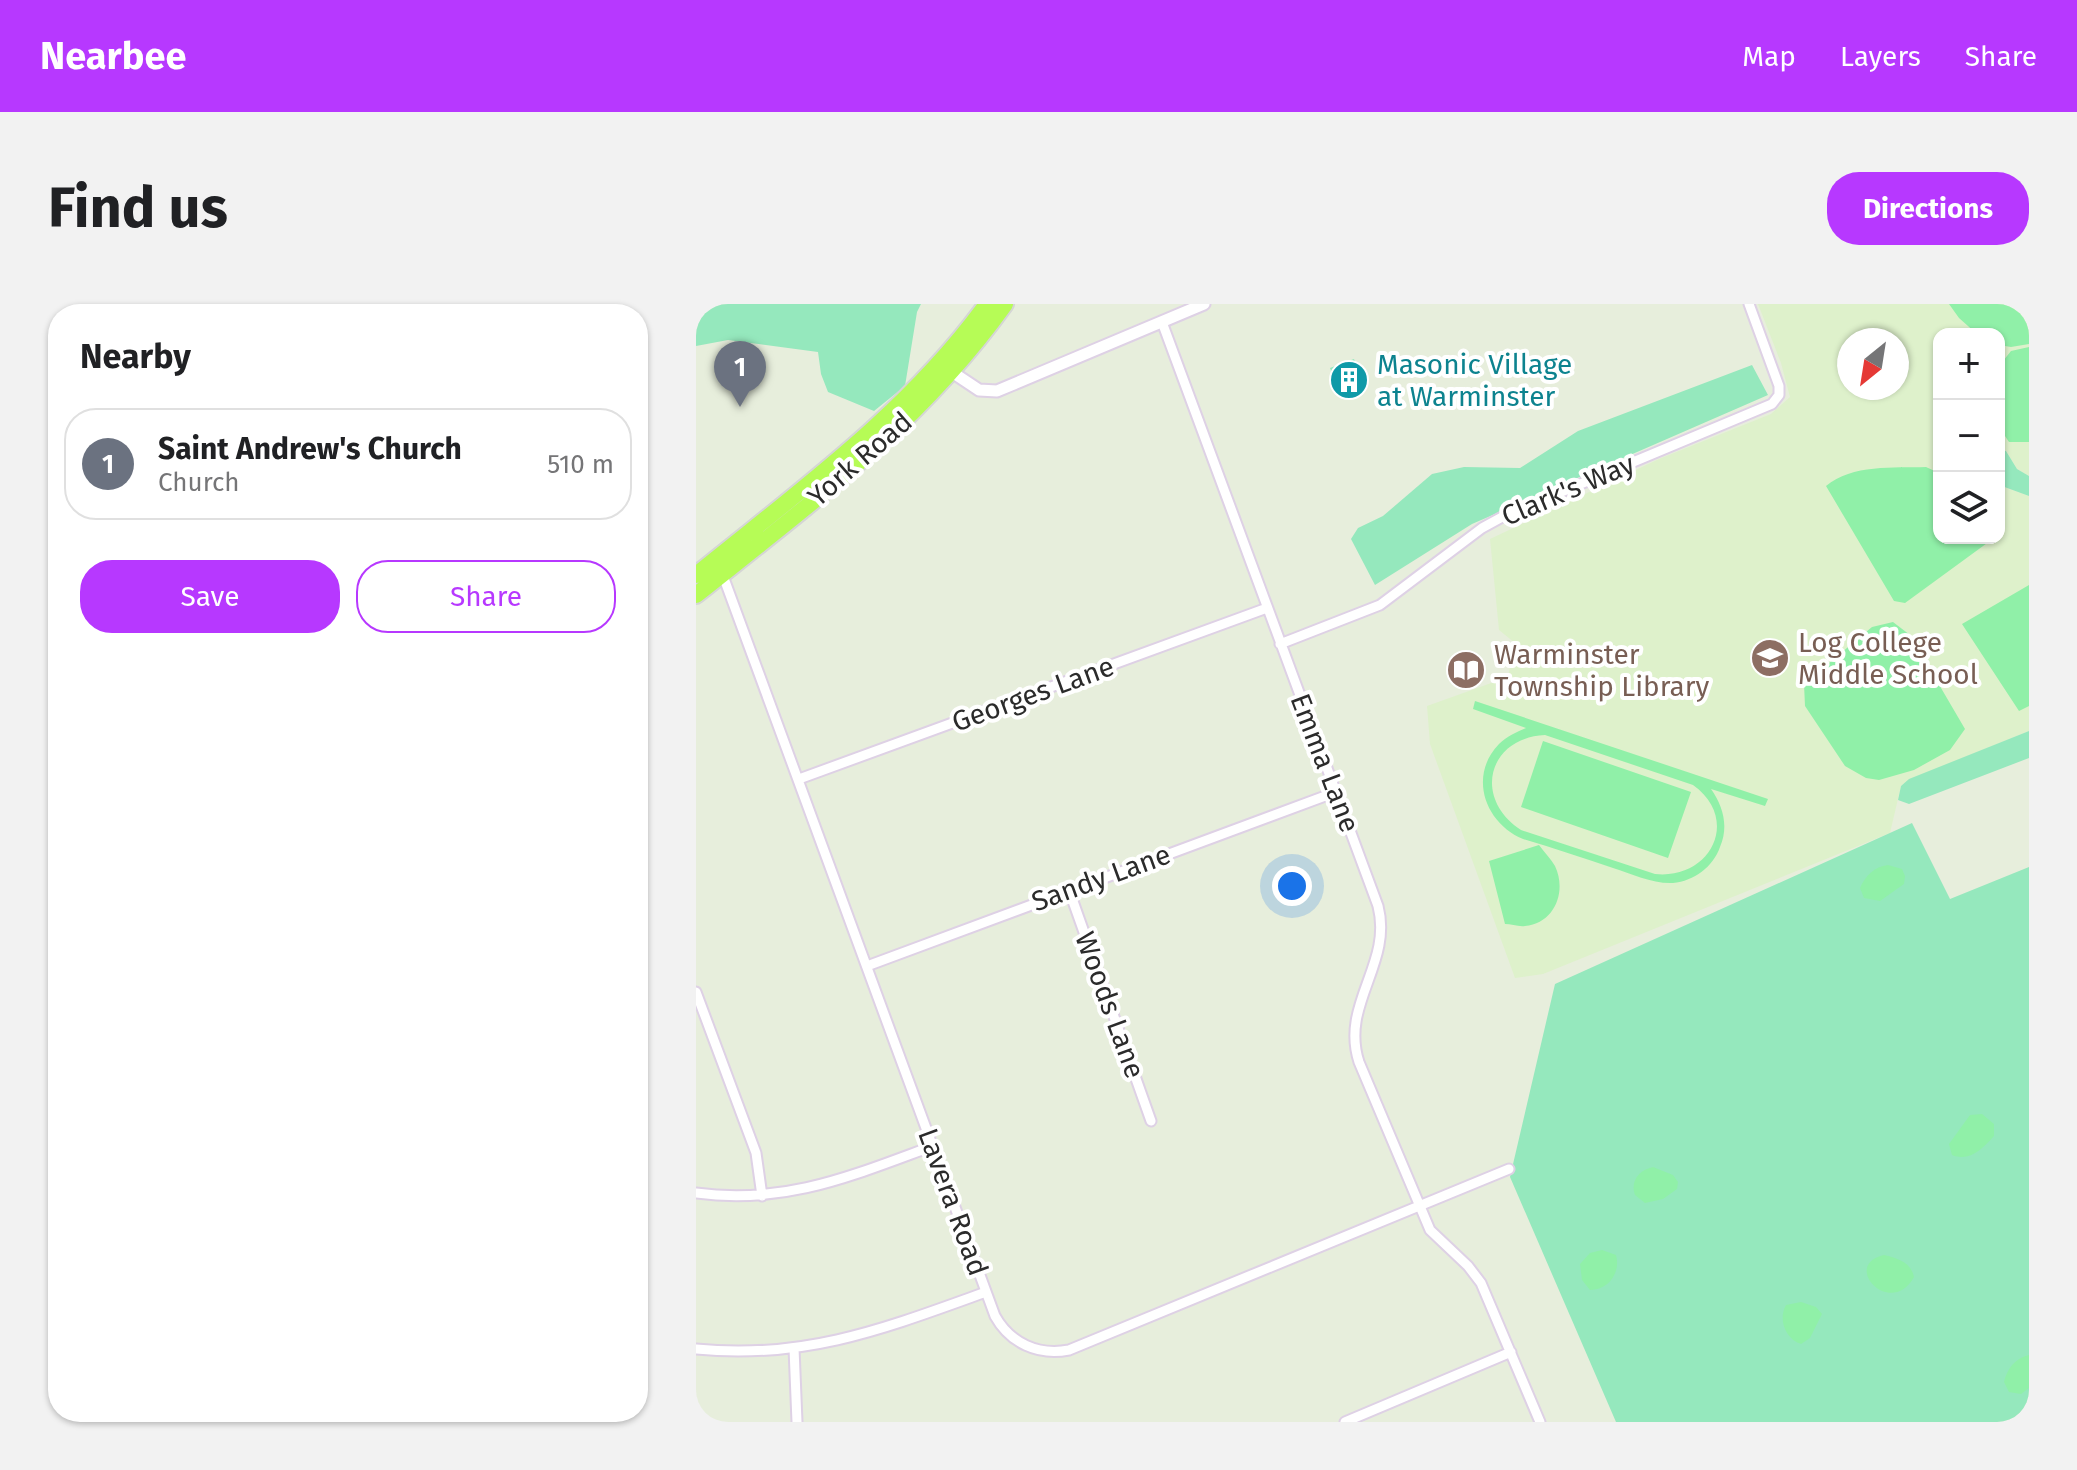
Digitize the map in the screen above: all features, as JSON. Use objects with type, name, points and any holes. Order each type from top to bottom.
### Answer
[{"type":"highway","name":"York Road","points":[[696,595],[719,567],[871,454],[900,428],[987,304]]},
{"type":"highway","name":"York Road","points":[[945,368],[1005,304]]},
{"type":"highway","name":"York Road","points":[[696,575],[719,567]]},
{"type":"street","points":[[945,368],[979,390],[997,391],[1204,304]]},
{"type":"street","name":"Clark's Way","points":[[1280,644],[1380,605],[1482,528],[1504,516],[1772,404],[1779,395],[1779,386],[1749,304]]},
{"type":"street","name":"Emma Lane","points":[[1162,322],[1378,906],[1382,928],[1376,961],[1356,1015],[1355,1049],[1430,1230],[1468,1266],[1481,1283],[1540,1422]]},
{"type":"street","name":"Lavera Road","points":[[719,567],[986,1292],[999,1324],[1014,1339],[1048,1352],[1069,1350],[1509,1169]]},
{"type":"street","name":"Georges Lane","points":[[799,779],[1267,608]]},
{"type":"street","name":"Sandy Lane","points":[[867,966],[1336,792]]},
{"type":"street","name":"Woods Lane","points":[[1069,890],[1151,1121]]},
{"type":"street","points":[[696,992],[756,1153],[762,1196]]},
{"type":"street","points":[[696,1193],[762,1196],[817,1188],[933,1146]]},
{"type":"street","points":[[696,1349],[755,1351],[794,1348],[866,1334],[986,1292]]},
{"type":"street","points":[[794,1348],[797,1422]]},
{"type":"street","points":[[1345,1422],[1511,1352]]},
{"type":"shaded area","name":"Log College Middle School","points":[[1758,304],[2029,304],[2029,476],[2017,469],[2005,451],[2005,328],[1933,328],[1933,544],[2005,544],[2005,487],[2029,496],[2029,731],[1909,780],[1901,786],[1890,833],[1543,974],[1515,978],[1430,744],[1427,706],[1508,677],[1515,643],[1499,630],[1490,539],[1659,459],[1771,414],[1790,397],[1781,363]]},
{"type":"green space","points":[[696,304],[921,304],[905,386],[874,411],[828,392],[821,374],[818,352],[728,340],[696,346]]},
{"type":"green space","points":[[1949,304],[2029,304],[2029,344],[2005,346],[2005,328],[1970,328]]},
{"type":"green space","points":[[2029,347],[2029,442],[2009,442],[2005,436],[2005,358],[2011,351]]},
{"type":"green space","points":[[1354,359],[1363,384],[1340,393],[1330,368]]},
{"type":"green space","points":[[1752,365],[1768,395],[1472,524],[1375,585],[1351,539],[1358,528],[1383,516],[1432,474],[1464,467],[1520,468],[1578,431]]},
{"type":"green space","points":[[2005,451],[2017,469],[2029,476],[2029,496],[2005,487]]},
{"type":"green space","points":[[1926,467],[1933,470],[1933,544],[1986,544],[1905,603],[1894,601],[1826,486],[1848,474],[1887,468]]},
{"type":"green space","points":[[2029,585],[2029,706],[2019,711],[1962,624]]},
{"type":"green space","points":[[1893,622],[1910,635],[1965,729],[1950,750],[1914,770],[1879,780],[1866,778],[1845,766],[1805,706],[1804,684],[1872,627]]},
{"type":"green space","points":[[1475,701],[1768,799],[1765,806],[1711,789],[1719,802],[1724,824],[1723,839],[1713,861],[1702,872],[1681,882],[1665,883],[1643,878],[1523,839],[1499,822],[1485,798],[1484,770],[1499,744],[1526,728],[1473,709]],"holes":[[[1545,735],[1693,785],[1707,799],[1715,814],[1717,830],[1713,844],[1704,857],[1691,867],[1675,873],[1655,874],[1521,830],[1506,817],[1496,802],[1492,787],[1493,772],[1499,758],[1510,747],[1525,739]]]},
{"type":"green space","points":[[2029,731],[2029,758],[1909,804],[1898,800],[1901,786],[1909,779]]},
{"type":"green space","points":[[1543,741],[1691,792],[1668,858],[1521,807]]},
{"type":"green space","points":[[1912,823],[1950,899],[2029,867],[2029,1422],[1616,1422],[1510,1177],[1555,984]]},
{"type":"green space","points":[[1539,845],[1553,863],[1558,876],[1560,886],[1556,904],[1544,919],[1535,924],[1505,924],[1489,861]]},
{"type":"green space","points":[[1888,865],[1902,869],[1904,884],[1880,901],[1864,898],[1860,888],[1865,879],[1871,872]]},
{"type":"green space","points":[[1982,1114],[1994,1124],[1994,1136],[1970,1155],[1952,1155],[1949,1144],[1970,1115]]},
{"type":"green space","points":[[1653,1167],[1673,1175],[1678,1182],[1677,1189],[1663,1199],[1645,1203],[1635,1195],[1634,1185],[1640,1173]]},
{"type":"green space","points":[[1602,1250],[1616,1255],[1617,1268],[1608,1283],[1590,1290],[1582,1280],[1580,1264],[1590,1253]]},
{"type":"green space","points":[[1884,1255],[1898,1259],[1910,1268],[1914,1277],[1904,1289],[1893,1293],[1883,1291],[1874,1286],[1868,1277],[1867,1269],[1872,1261]]},
{"type":"green space","points":[[1801,1302],[1816,1307],[1822,1314],[1810,1338],[1801,1344],[1787,1333],[1783,1316],[1786,1305]]},
{"type":"green space","points":[[2029,1355],[2029,1388],[2021,1394],[2009,1392],[2004,1382],[2007,1373],[2016,1361]]},
{"type":"place","name":"Masonic Village at Warminster","points":[[1349,380]]},
{"type":"place","name":"Saint Andrew's Church","points":[[740,407]]},
{"type":"place","name":"Log College Middle School","points":[[1770,658]]},
{"type":"place","name":"Warminster Township Library","points":[[1466,670]]}]
